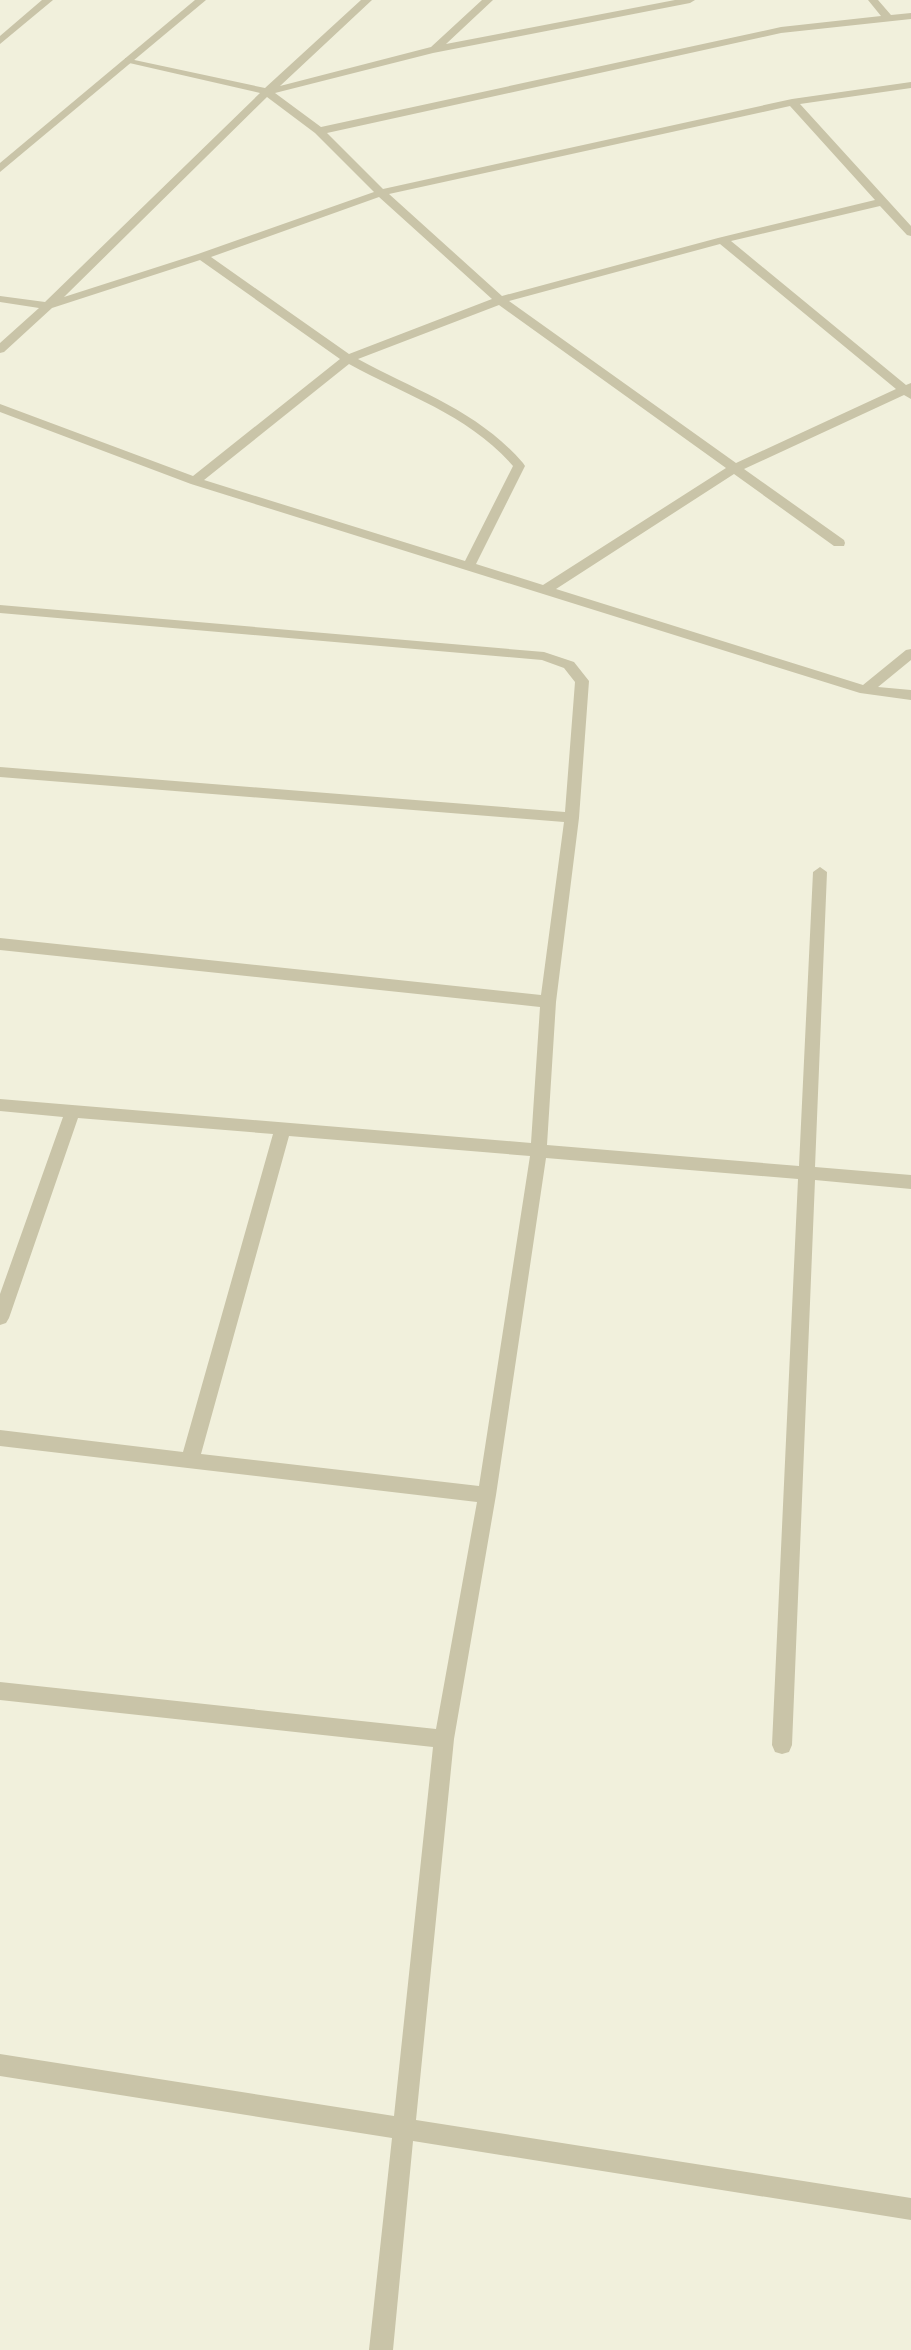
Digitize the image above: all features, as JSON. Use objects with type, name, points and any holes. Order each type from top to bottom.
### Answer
[{"type":"street","points":[[0,41],[48,0]]},
{"type":"street","points":[[0,168],[201,0]]},
{"type":"street","points":[[0,349],[48,306],[267,92],[367,0]]},
{"type":"street","points":[[434,50],[488,0]]},
{"type":"street","points":[[267,92],[434,50],[661,3],[690,0]]},
{"type":"street","points":[[873,0],[889,19]]},
{"type":"street","points":[[319,130],[781,30],[911,16]]},
{"type":"street","points":[[129,60],[267,92],[319,130],[381,193],[500,300],[839,543]]},
{"type":"street","points":[[0,299],[48,306],[202,256],[381,193],[792,102],[911,85]]},
{"type":"street","points":[[792,102],[911,234]]},
{"type":"street","points":[[195,481],[348,358],[500,300],[722,240],[883,202]]},
{"type":"street","points":[[545,590],[733,469],[909,390],[722,240]]},
{"type":"street","points":[[202,256],[348,358],[425,395],[484,432],[509,452],[519,466],[469,566]]},
{"type":"street","points":[[0,408],[195,481],[865,690],[911,695]]},
{"type":"street","points":[[0,609],[544,657],[569,665],[582,681],[572,818],[548,1002],[539,1150],[487,1495],[444,1739],[381,2350]]},
{"type":"street","points":[[865,690],[911,653]]},
{"type":"street","points":[[0,772],[572,818]]},
{"type":"street","points":[[782,1744],[820,872]]},
{"type":"street","points":[[0,944],[548,1002]]},
{"type":"street","points":[[0,1105],[911,1182]]},
{"type":"street","points":[[0,1318],[73,1110]]},
{"type":"street","points":[[190,1460],[283,1128]]},
{"type":"street","points":[[0,1438],[487,1495]]},
{"type":"street","points":[[0,1691],[444,1739]]},
{"type":"street","points":[[0,2065],[911,2209]]}]
